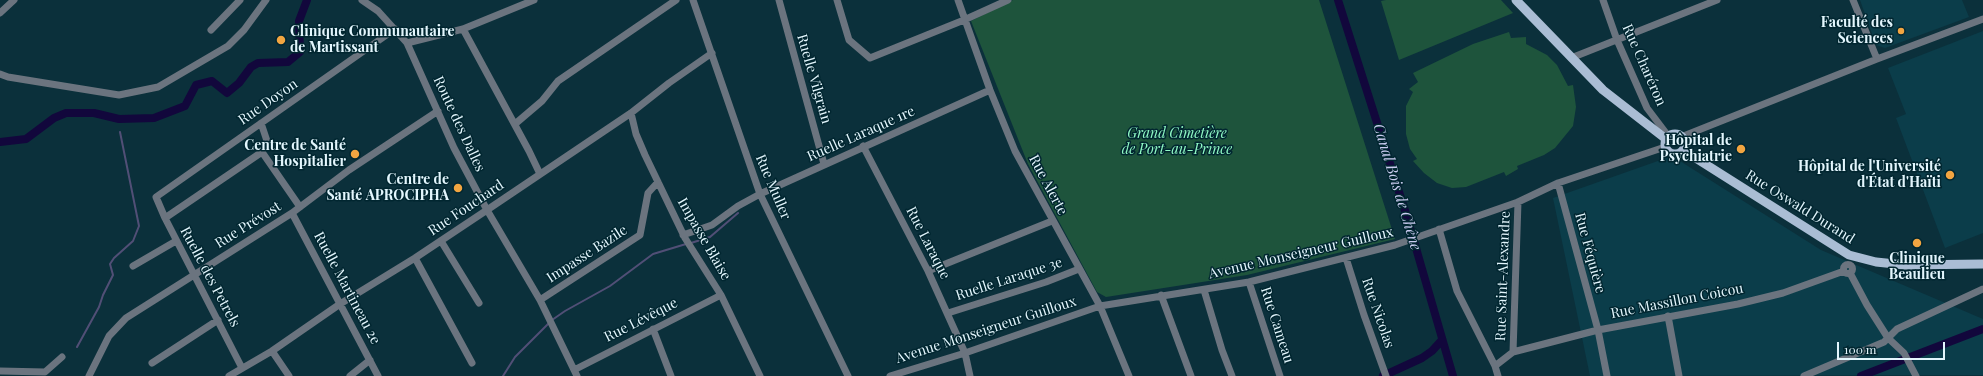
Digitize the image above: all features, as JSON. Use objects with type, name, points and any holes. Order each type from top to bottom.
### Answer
[{"type":"main road","points":[[1516,0],[1603,90],[1667,141],[1669,152],[1675,154],[1683,150],[1684,144],[1681,137],[1675,135],[1667,141]]},
{"type":"main road","name":"Rue Oswald Durand","points":[[1683,150],[1848,266],[1876,262],[1905,265],[1983,264]]},
{"type":"street","points":[[0,13],[14,0]]},
{"type":"street","points":[[211,30],[240,0]]},
{"type":"street","points":[[0,74],[8,77],[119,95],[158,87],[228,46],[244,30],[266,0]]},
{"type":"street","name":"Route des Dalles","points":[[362,0],[378,11],[407,43],[454,148],[487,210],[540,300],[576,373]]},
{"type":"street","points":[[515,124],[542,101],[558,81],[676,0]]},
{"type":"street","name":"Rue Muller","points":[[694,0],[760,194],[848,376]]},
{"type":"street","name":"Ruelle Vilgrain","points":[[779,0],[824,164]]},
{"type":"street","points":[[837,0],[849,40],[870,58],[964,20],[1008,0]]},
{"type":"street","name":"Rue Alerte","points":[[958,0],[990,90],[1016,152],[1052,221],[1100,306],[1129,376]]},
{"type":"street","name":"Rue Charéron","points":[[1603,0],[1617,40],[1647,108],[1667,141]]},
{"type":"street","points":[[1571,58],[1717,0]]},
{"type":"street","points":[[1853,0],[1877,59]]},
{"type":"street","points":[[407,43],[463,29],[532,1]]},
{"type":"street","points":[[1681,137],[1877,59],[1983,19]]},
{"type":"street","name":"Rue Doyon","points":[[156,197],[395,29]]},
{"type":"street","points":[[463,29],[515,124],[540,174]]},
{"type":"street","name":"Rue Fouchard","points":[[229,376],[272,352],[340,304],[441,241],[631,113],[669,83],[712,53]]},
{"type":"street","name":"Ruelle Laraque 1re","points":[[684,235],[712,225],[760,194],[863,146],[990,90]]},
{"type":"street","name":"Rue Prévost","points":[[89,376],[109,336],[126,318],[300,207],[349,170],[438,111]]},
{"type":"street","name":"Impasse Blaise","points":[[631,113],[636,134],[658,182],[684,235],[721,294],[760,376]]},
{"type":"street","points":[[165,218],[262,152],[267,141],[261,123]]},
{"type":"street","name":"Avenue Monseigneur Guilloux","points":[[890,376],[965,353],[1100,306],[1161,295],[1204,290],[1250,282],[1395,245],[1518,202],[1558,183],[1667,141]]},
{"type":"street","name":"Rue Laraque","points":[[863,146],[928,271],[948,313],[965,353],[970,376]]},
{"type":"street","points":[[262,152],[300,207]]},
{"type":"street","name":"Impasse Bazile","points":[[540,300],[640,235],[648,193],[658,182]]},
{"type":"street","name":"Rue Féquière","points":[[1558,183],[1598,330],[1607,376]]},
{"type":"street","name":"Ruelle des Petrels","points":[[156,197],[176,241],[242,368]]},
{"type":"street","name":"Rue Saint-Alexandre","points":[[1495,366],[1513,352],[1518,202]]},
{"type":"street","name":"Ruelle Martineau 2e","points":[[292,212],[378,376]]},
{"type":"street","points":[[928,271],[1052,221]]},
{"type":"street","points":[[1439,230],[1457,291],[1495,366],[1498,376]]},
{"type":"street","points":[[133,266],[176,241]]},
{"type":"street","points":[[441,241],[479,303]]},
{"type":"street","points":[[415,258],[472,362]]},
{"type":"street","name":"Rue Nicolas","points":[[1346,258],[1364,316],[1385,373]]},
{"type":"street","points":[[1848,266],[1867,305],[1888,338],[1904,353],[1916,376]]},
{"type":"street","name":"Rue Massillon Coicou","points":[[1513,352],[1598,330],[1738,304],[1783,292],[1848,266]]},
{"type":"street","name":"Ruelle Laraque 3e","points":[[948,313],[1046,282],[1079,269]]},
{"type":"street","name":"Rue Cameau","points":[[1250,282],[1280,376]]},
{"type":"street","points":[[1804,376],[1875,346],[1888,338],[1897,329],[1983,289]]},
{"type":"street","points":[[1204,290],[1222,350],[1232,376]]},
{"type":"street","name":"Rue Lévêque","points":[[576,373],[653,329],[721,294]]},
{"type":"street","points":[[1161,295],[1191,376]]},
{"type":"street","points":[[1668,316],[1679,376]]},
{"type":"street","points":[[152,362],[218,320]]},
{"type":"street","points":[[653,329],[671,376]]},
{"type":"street","points":[[272,352],[289,376]]},
{"type":"street","points":[[0,371],[44,372],[62,357]]},
{"type":"street","points":[[350,376],[370,360]]},
{"type":"shaded area","name":"Faculté des Sciences","points":[[1860,0],[1962,0],[1969,17],[1885,48],[1876,45]]},
{"type":"shaded area","name":"Hôpital de l'Université d'État d'Haïti","points":[[1983,31],[1983,233],[1945,248],[1896,118],[1906,114],[1888,68]]},
{"type":"shaded area","points":[[1672,156],[1821,250],[1983,319],[1983,375],[1590,376],[1553,198]]},
{"type":"green space","name":"Grand Cimetière de Port-au-Prince","points":[[1013,0],[1319,0],[1395,239],[1247,275],[1106,297],[1097,292],[1028,164],[971,21]]},
{"type":"green space","points":[[1501,0],[1513,13],[1399,60],[1381,1]]},
{"type":"green space","points":[[1509,32],[1511,38],[1526,37],[1526,44],[1547,55],[1557,65],[1568,86],[1573,85],[1576,107],[1573,126],[1555,148],[1544,155],[1517,166],[1518,169],[1506,176],[1504,172],[1466,187],[1452,188],[1437,183],[1424,173],[1413,161],[1417,159],[1410,149],[1406,134],[1406,106],[1413,92],[1409,89],[1418,82],[1413,73],[1473,44]]},
{"type":"waterway","points":[[0,142],[26,139],[54,118],[66,113],[94,113],[119,119],[154,118],[185,106],[196,85],[212,81],[227,93],[239,83],[251,67],[258,63],[288,62],[300,52],[299,21],[307,0]]},
{"type":"waterway","name":"Canal Bois de Chêne","points":[[1338,0],[1407,217],[1453,376]]},
{"type":"waterway","points":[[77,347],[99,307],[113,275],[110,264],[114,258],[133,241],[139,226],[120,132]]},
{"type":"waterway","points":[[691,243],[710,237],[738,213]]},
{"type":"waterway","points":[[552,320],[610,286],[653,254],[686,244]]},
{"type":"waterway","points":[[503,376],[515,357],[549,323]]},
{"type":"waterway","name":"Canal Bois de Chêne","points":[[1861,376],[1983,329]]},
{"type":"waterway","points":[[1383,376],[1422,358],[1432,351],[1442,340]]},
{"type":"place","name":"Faculté des Sciences","points":[[1901,31]]},
{"type":"place","name":"Clinique Communautaire de Martissant","points":[[281,40]]},
{"type":"place","name":"Hôpital de Psychiatrie","points":[[1741,149]]},
{"type":"place","name":"Centre de Santé Hospitalier","points":[[355,154]]},
{"type":"place","name":"Hôpital de l'Université d'État d'Haïti","points":[[1950,175]]},
{"type":"place","name":"Centre de Santé APROCIPHA","points":[[458,188]]},
{"type":"place","name":"Clinique Beaulieu","points":[[1917,243]]}]
